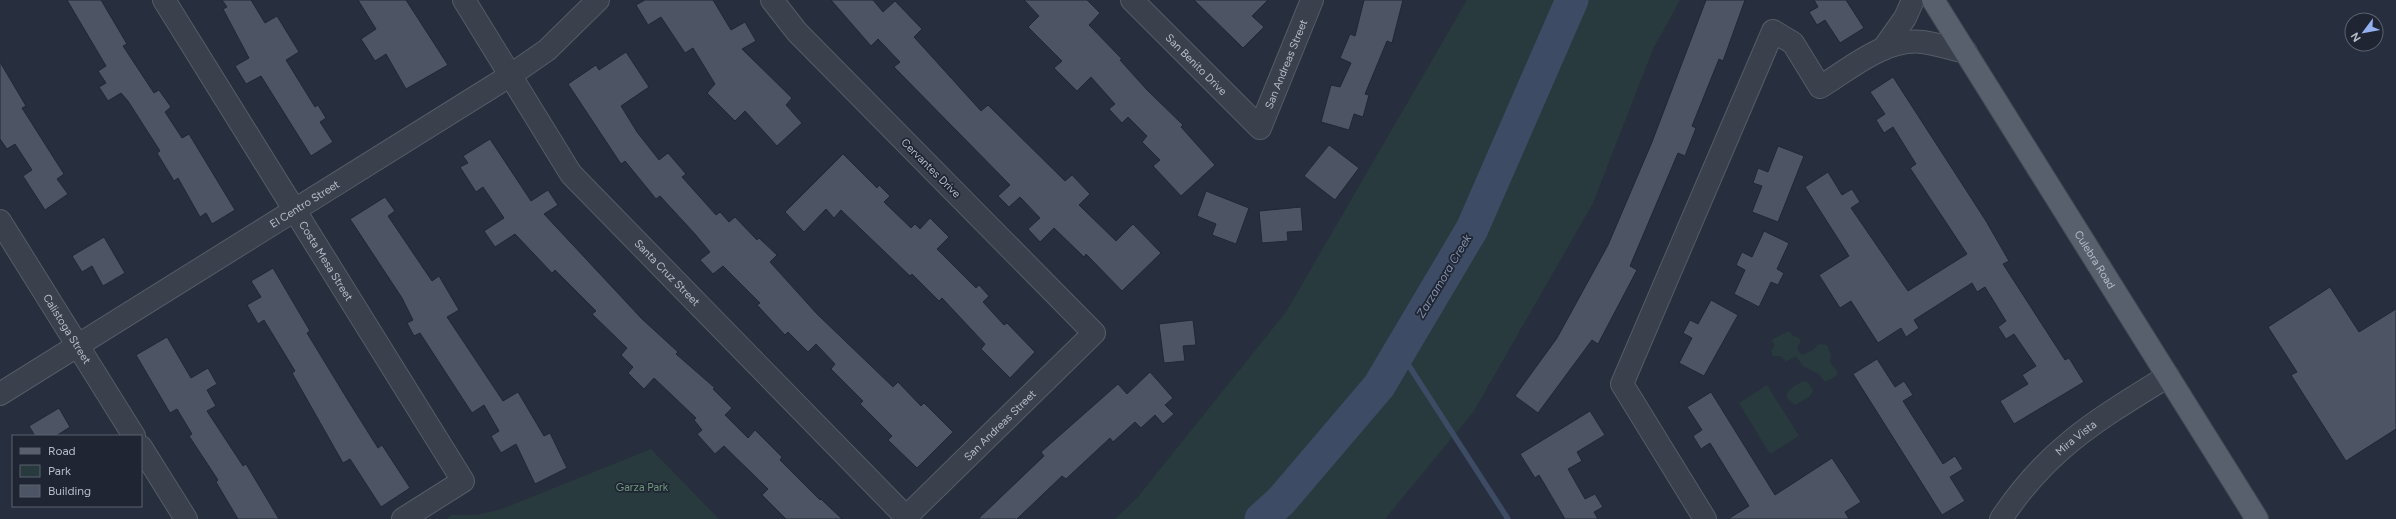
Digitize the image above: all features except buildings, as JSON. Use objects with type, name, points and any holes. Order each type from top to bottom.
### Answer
[{"type":"main road","name":"Culebra Road","points":[[1933,0],[2256,519]]},
{"type":"street","name":"Costa Mesa Street","points":[[164,0],[463,481],[403,519]]},
{"type":"street","name":"Santa Cruz Street","points":[[464,0],[571,174],[906,517]]},
{"type":"street","name":"El Centro Street","points":[[0,394],[511,75],[547,50],[598,0]]},
{"type":"street","name":"Cervantes Drive","points":[[772,0],[797,32],[1094,333]]},
{"type":"street","name":"San Benito Drive","points":[[1132,0],[1260,128]]},
{"type":"street","name":"San Andreas Street","points":[[1260,128],[1312,0]]},
{"type":"street","points":[[1883,49],[1905,18],[1912,0]]},
{"type":"street","points":[[1705,519],[1622,384],[1773,31],[1793,43],[1820,87],[1883,49],[1913,42],[1923,42],[1966,52]]},
{"type":"street","name":"Calistoga Street","points":[[0,221],[133,435]]},
{"type":"street","name":"San Andreas Street","points":[[906,517],[1094,333]]},
{"type":"street","name":"Mira Vista","points":[[2001,519],[2036,472],[2061,447],[2089,425],[2168,376]]},
{"type":"street","points":[[142,449],[186,519]]},
{"type":"green space","points":[[1467,0],[1680,0],[1653,49],[1593,203],[1474,411],[1385,519],[1115,519],[1137,498],[1286,312]]},
{"type":"green space","points":[[1789,331],[1801,341],[1797,349],[1802,355],[1813,350],[1818,344],[1827,345],[1831,355],[1830,362],[1838,373],[1836,376],[1825,382],[1819,374],[1803,366],[1796,356],[1786,362],[1781,356],[1773,356],[1771,351],[1775,345],[1771,340]]},
{"type":"green space","points":[[1803,381],[1809,383],[1813,391],[1810,396],[1795,405],[1786,397],[1787,394],[1793,387]]},
{"type":"green space","points":[[1767,385],[1799,436],[1770,454],[1739,403]]},
{"type":"green space","name":"Garza Park","points":[[651,449],[719,519],[447,519],[452,515],[476,515],[502,509]]},
{"type":"waterway","name":"Zarzamora Creek","points":[[1261,519],[1281,501],[1379,386],[1472,229],[1572,0]]},
{"type":"waterway","points":[[1400,352],[1508,519]]}]
